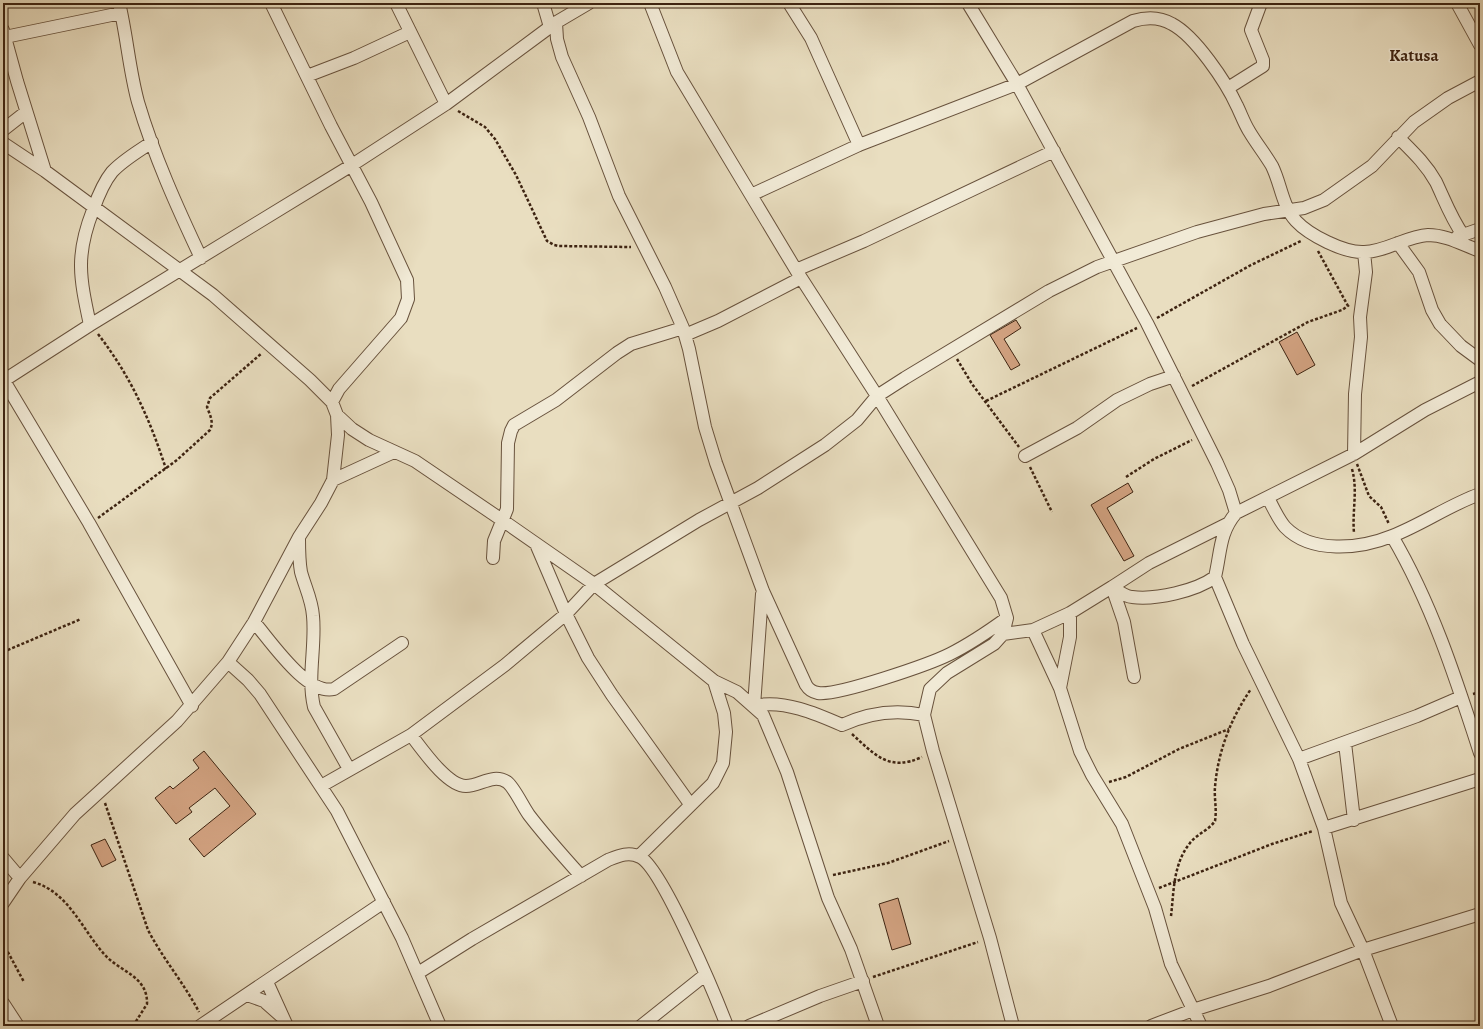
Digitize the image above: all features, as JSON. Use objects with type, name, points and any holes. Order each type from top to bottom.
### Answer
[{"type":"street","points":[[271,3],[352,165],[407,280],[408,299],[401,318],[339,389],[332,402]]},
{"type":"street","points":[[396,3],[446,104]]},
{"type":"street","points":[[543,3],[553,25],[562,57],[589,117],[618,196],[645,246],[684,331],[704,427],[763,591],[810,691],[819,693],[836,692],[908,671],[948,655],[970,644],[1007,618]]},
{"type":"street","points":[[192,706],[89,524],[3,380],[352,165],[446,104],[553,25],[589,3]]},
{"type":"street","points":[[650,3],[677,72],[798,274],[877,396],[1001,598],[1007,618],[1003,634],[994,644],[946,673],[930,689],[924,715],[933,751],[990,938],[1013,1026]]},
{"type":"street","points":[[789,3],[811,38],[859,145]]},
{"type":"street","points":[[1228,88],[1262,66],[1262,60],[1251,30],[1261,3]]},
{"type":"street","points":[[1457,3],[1480,45]]},
{"type":"street","points":[[969,4],[1017,84],[1147,323],[1203,434],[1229,490],[1236,513]]},
{"type":"street","points":[[46,171],[26,112],[4,34],[120,8],[131,71],[152,142],[183,219],[201,258]]},
{"type":"street","points":[[751,195],[859,145],[1017,84],[1134,21],[1148,18],[1172,24],[1188,36],[1218,73],[1228,88],[1249,131],[1271,166],[1284,196],[1287,211],[1306,231],[1346,249],[1364,252],[1427,235],[1451,239],[1480,251]]},
{"type":"street","points":[[307,76],[354,58],[410,32]]},
{"type":"street","points":[[321,786],[411,735],[505,665],[566,614],[594,584],[699,520],[764,484],[843,433],[857,420],[877,396],[952,350],[1077,276],[1114,261],[1168,241],[1229,222],[1315,204],[1334,194],[1372,166],[1398,137],[1429,111],[1480,81]]},
{"type":"street","points":[[3,130],[26,112]]},
{"type":"street","points":[[1398,137],[1415,153],[1427,168],[1453,220],[1463,235]]},
{"type":"street","points":[[90,325],[80,271],[84,232],[102,186],[113,171],[152,142]]},
{"type":"street","points":[[3,143],[46,171],[213,295],[310,380],[332,402],[337,415],[338,435],[333,480],[321,503],[299,537],[254,622],[228,662],[192,706],[75,814],[20,878],[3,903]]},
{"type":"street","points":[[493,558],[494,541],[508,509],[508,443],[510,431],[514,425],[556,400],[616,353],[631,344],[718,321],[798,274],[1054,151]]},
{"type":"street","points":[[1451,239],[1480,229]]},
{"type":"street","points":[[1398,243],[1419,272],[1432,310],[1440,324],[1461,346],[1480,360]]},
{"type":"street","points":[[1351,455],[1361,337],[1360,317],[1366,272],[1364,252]]},
{"type":"street","points":[[1024,456],[1077,428],[1117,400],[1150,384],[1174,376]]},
{"type":"street","points":[[1392,1026],[1363,950],[1341,903],[1324,828],[1299,759],[1230,615],[1215,577],[1221,540],[1227,524],[1236,513],[1351,455],[1425,410],[1480,382]]},
{"type":"street","points":[[337,415],[352,429],[369,440],[415,461],[432,472],[594,584],[714,681],[737,692],[763,715],[787,772],[836,920],[851,949],[878,1026]]},
{"type":"street","points":[[333,480],[394,452]]},
{"type":"street","points":[[1268,498],[1285,526],[1299,537],[1314,543],[1353,546],[1368,544],[1392,536],[1451,506],[1480,494]]},
{"type":"street","points":[[1003,634],[1034,630],[1070,613],[1112,588],[1149,563],[1227,524]]},
{"type":"street","points":[[1392,536],[1419,586],[1461,697],[1480,753]]},
{"type":"street","points":[[299,537],[301,569],[309,594],[313,618],[313,662],[311,683],[314,707],[349,769]]},
{"type":"street","points":[[535,543],[566,614],[588,658],[690,804]]},
{"type":"street","points":[[1112,588],[1131,598],[1179,594],[1207,583],[1215,577]]},
{"type":"street","points":[[1112,588],[1128,635],[1134,677]]},
{"type":"street","points":[[754,706],[763,591]]},
{"type":"street","points":[[1060,688],[1070,638],[1070,613]]},
{"type":"street","points":[[254,622],[286,662],[311,683],[327,691],[334,690],[402,643]]},
{"type":"street","points":[[1034,630],[1060,688],[1080,751],[1098,785],[1122,824],[1155,908],[1171,964],[1183,993],[1201,1026]]},
{"type":"street","points":[[228,662],[248,680],[260,694],[337,811],[384,902],[418,973],[440,1026]]},
{"type":"street","points":[[639,856],[690,804],[713,783],[723,763],[726,732],[724,712],[714,681]]},
{"type":"street","points":[[1299,759],[1345,743],[1461,697]]},
{"type":"street","points":[[754,706],[772,704],[804,709],[842,725],[861,716],[892,712],[908,712],[924,715]]},
{"type":"street","points":[[411,735],[444,774],[456,784],[466,786],[492,779],[500,779],[508,783],[529,815],[554,847],[581,876]]},
{"type":"street","points":[[1345,743],[1354,820]]},
{"type":"street","points":[[1324,828],[1354,820],[1480,779]]},
{"type":"street","points":[[418,973],[472,939],[581,876],[623,854],[639,856],[649,863],[659,879],[705,975],[727,1026]]},
{"type":"street","points":[[3,858],[20,878]]},
{"type":"street","points":[[202,1025],[384,902]]},
{"type":"street","points":[[1150,1026],[1193,1010],[1269,986],[1363,950],[1480,914]]},
{"type":"street","points":[[641,1026],[705,975]]},
{"type":"street","points":[[749,1026],[820,996],[863,981]]},
{"type":"street","points":[[267,982],[285,1022]]},
{"type":"street","points":[[247,995],[264,1001],[285,1022]]},
{"type":"street","points":[[3,1003],[18,1026]]},
{"type":"path","points":[[446,104],[485,127],[495,139],[516,175],[547,241],[554,245],[601,247],[645,246]]},
{"type":"path","points":[[986,401],[1147,323],[1251,266],[1310,237],[1306,231]]},
{"type":"path","points":[[1316,249],[1348,306]]},
{"type":"path","points":[[1182,392],[1302,326],[1342,310],[1351,302]]},
{"type":"path","points":[[90,325],[117,358],[130,380],[158,443],[166,468]]},
{"type":"path","points":[[89,524],[113,509],[166,468],[210,430],[212,426],[207,408],[210,398],[270,345]]},
{"type":"path","points":[[952,350],[972,384],[1012,435],[1052,512]]},
{"type":"path","points":[[1126,477],[1154,459],[1203,434]]},
{"type":"path","points":[[1351,455],[1369,496],[1384,512],[1392,536]]},
{"type":"path","points":[[1351,455],[1355,483],[1352,507],[1353,546]]},
{"type":"path","points":[[3,652],[81,619]]},
{"type":"path","points":[[3,659],[8,650]]},
{"type":"path","points":[[1163,937],[1170,921],[1174,883],[1179,862],[1189,844],[1215,820],[1216,781],[1229,729],[1237,709],[1260,677]]},
{"type":"path","points":[[842,725],[869,751],[897,764],[914,761],[933,751]]},
{"type":"path","points":[[1098,785],[1126,777],[1179,749],[1229,729]]},
{"type":"path","points":[[101,791],[148,930],[156,946],[189,992],[202,1025]]},
{"type":"path","points":[[1174,883],[1272,844],[1324,828]]},
{"type":"path","points":[[822,877],[888,863],[959,837]]},
{"type":"path","points":[[20,878],[50,888],[61,898],[104,954],[138,980],[144,989],[147,1004],[132,1026]]},
{"type":"path","points":[[863,981],[990,938]]},
{"type":"path","points":[[3,943],[24,982]]},
{"type":"building","points":[[1016,320],[1021,328],[1004,339],[1020,365],[1011,370],[990,335]]},
{"type":"building","points":[[1297,332],[1315,365],[1297,375],[1279,342]]},
{"type":"building","points":[[1128,483],[1133,492],[1107,508],[1134,556],[1124,561],[1091,505]]},
{"type":"building","points":[[204,751],[256,814],[204,857],[189,839],[230,806],[215,788],[189,808],[192,812],[176,824],[155,798],[170,786],[173,789],[199,768],[193,760]]},
{"type":"building","points":[[105,839],[116,860],[102,867],[91,845]]},
{"type":"building","points":[[898,898],[911,944],[892,950],[879,904]]},
{"type":"district","name":"Katusa","points":[[1414,55]]}]
